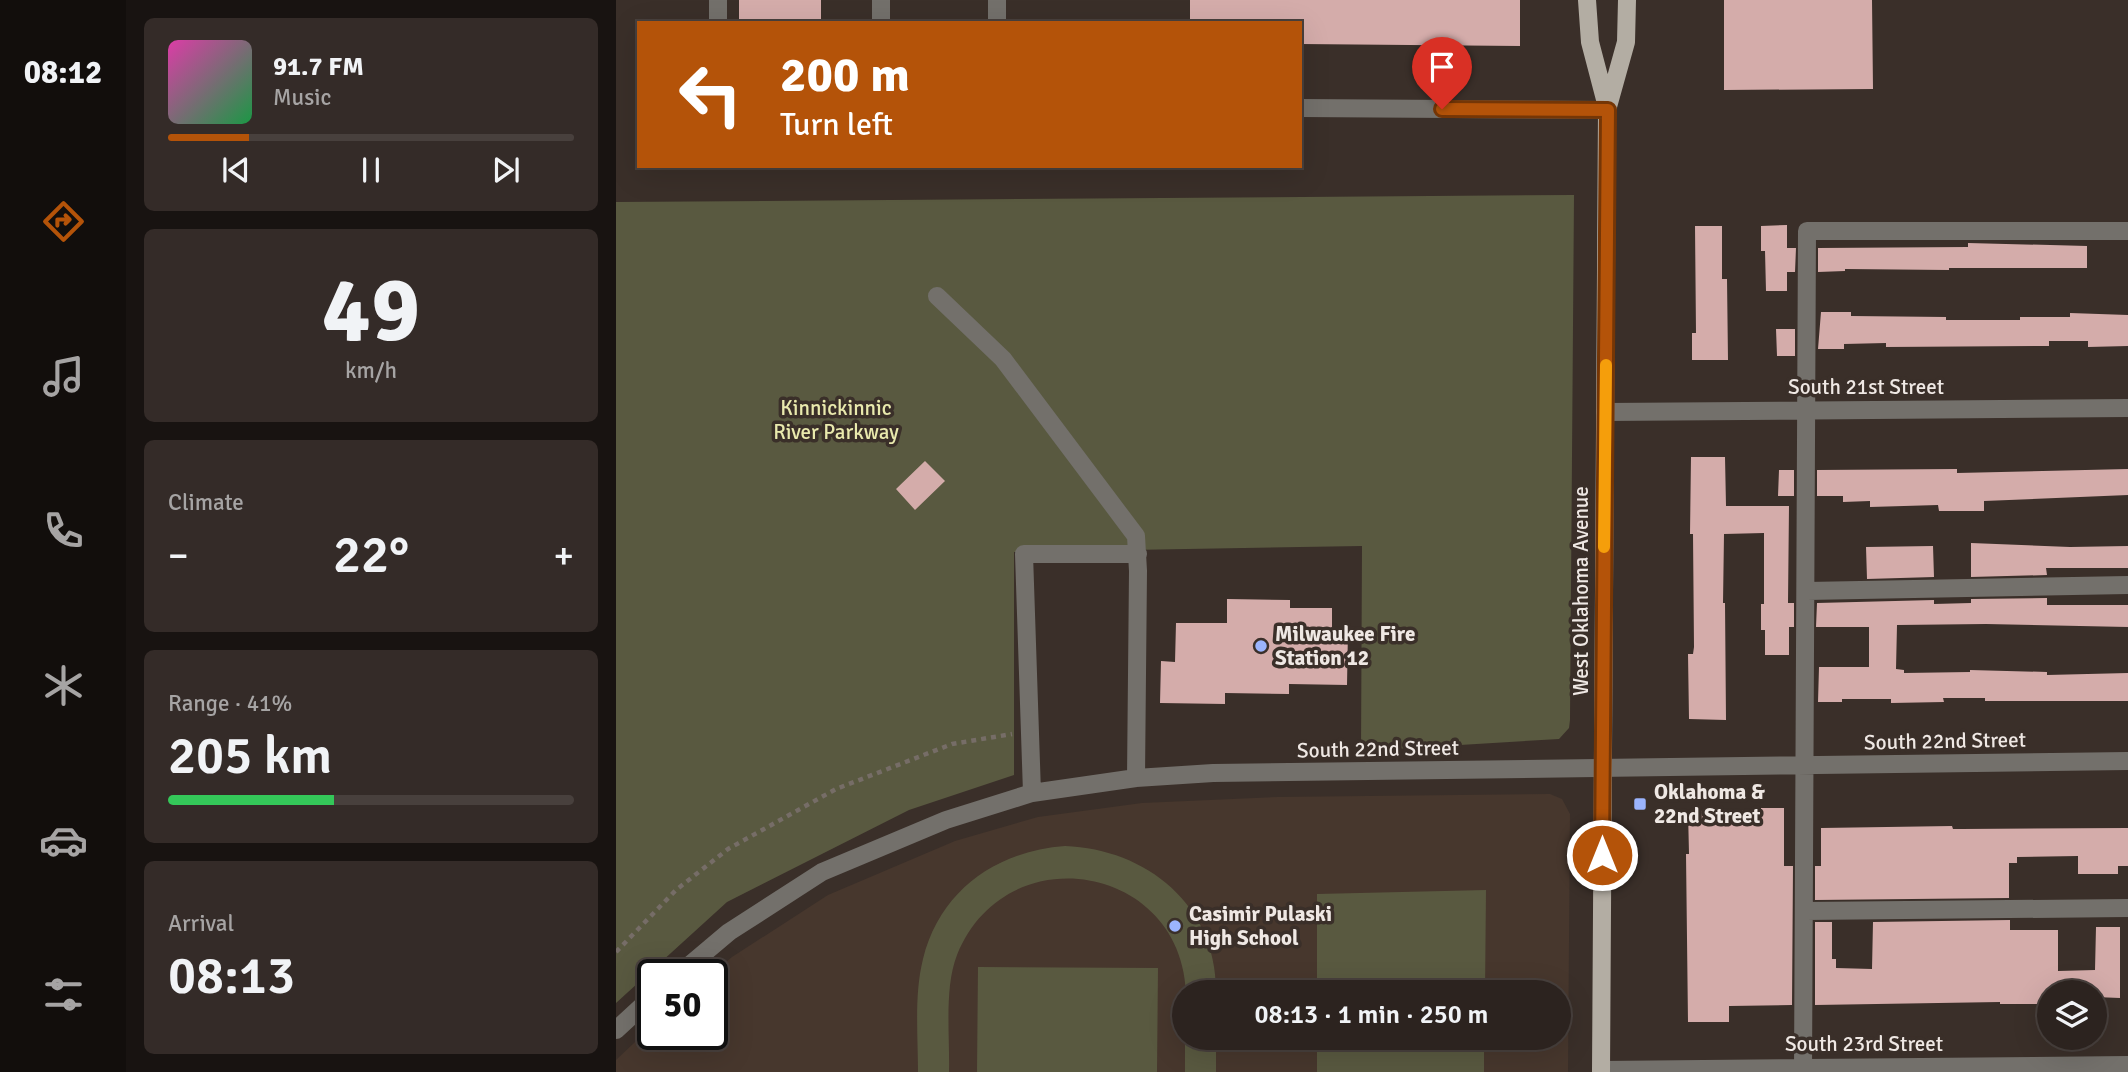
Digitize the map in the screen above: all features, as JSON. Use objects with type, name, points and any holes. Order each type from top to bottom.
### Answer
[{"type":"main road","name":"West Oklahoma Avenue","points":[[1587,0],[1590,42],[1608,110]]},
{"type":"main road","name":"West Oklahoma Avenue","points":[[1601,1071],[1608,110],[1626,41],[1627,0]]},
{"type":"street","points":[[718,0],[718,21]]},
{"type":"street","points":[[881,0],[881,21]]},
{"type":"street","points":[[997,0],[997,21]]},
{"type":"street","points":[[1302,108],[1608,110]]},
{"type":"street","points":[[1803,1069],[1807,231],[2128,231]]},
{"type":"street","points":[[937,296],[1003,359],[1136,536],[1136,778]]},
{"type":"street","name":"South 21st Street","points":[[1605,412],[2128,408]]},
{"type":"street","points":[[1032,793],[1024,554],[1138,554]]},
{"type":"street","points":[[1807,591],[2128,585]]},
{"type":"street","name":"South 22nd Street","points":[[697,959],[729,932],[822,873],[946,820],[1032,793],[1136,778],[1213,773],[2128,761]]},
{"type":"street","points":[[1805,911],[2128,908]]},
{"type":"street","points":[[616,1030],[637,1011]]},
{"type":"street","name":"South 23rd Street","points":[[1601,1071],[2128,1065]]},
{"type":"path","points":[[616,952],[676,890],[728,849],[835,789],[952,744],[1030,730]]},
{"type":"shaded area","name":"Casimir Pulaski High School","points":[[1550,794],[1562,799],[1570,814],[1569,980],[1172,980],[1172,1050],[1568,1050],[1568,1072],[616,1072],[616,1060],[637,1040],[637,1050],[728,1050],[728,960],[828,895],[955,841],[1038,817],[1142,803],[1278,797]]},
{"type":"green space","name":"Kinnickinnic River Parkway","points":[[1574,195],[1569,728],[1559,739],[1361,751],[1362,546],[1014,552],[1014,775],[909,810],[727,902],[664,959],[637,959],[637,984],[616,1003],[616,202]]},
{"type":"green space","points":[[1065,846],[1095,850],[1123,858],[1149,871],[1172,888],[1190,909],[1204,933],[1213,961],[1215,980],[1183,980],[1176,948],[1154,915],[1124,892],[1087,880],[1049,880],[1012,892],[980,917],[957,955],[950,982],[949,1072],[918,1072],[917,1015],[920,973],[931,935],[943,913],[957,894],[975,878],[1017,856],[1040,849]]},
{"type":"green space","points":[[1486,890],[1485,980],[1317,980],[1317,894]]},
{"type":"green space","points":[[978,967],[1158,968],[1157,1072],[977,1072]]},
{"type":"green space","points":[[1185,1050],[1216,1050],[1216,1072],[1185,1072]]},
{"type":"green space","points":[[1317,1050],[1484,1050],[1484,1072],[1317,1072]]},
{"type":"building","points":[[739,0],[821,0],[821,21],[739,21]]},
{"type":"building","points":[[1190,0],[1520,0],[1520,46],[1302,44],[1302,21],[1190,21]]},
{"type":"building","points":[[1724,0],[1872,0],[1873,89],[1724,90]]},
{"type":"building","points":[[1787,225],[1787,248],[1796,248],[1795,272],[1787,272],[1787,291],[1766,291],[1761,226]]},
{"type":"building","points":[[1695,226],[1722,226],[1722,279],[1727,279],[1728,360],[1692,360],[1692,333],[1696,333]]},
{"type":"building","points":[[1968,243],[2087,246],[2087,268],[1845,269],[1818,272],[1818,248],[1968,247]]},
{"type":"building","points":[[1821,312],[1851,312],[1851,316],[1946,317],[1946,320],[2020,320],[2020,317],[2070,317],[2070,313],[2128,315],[2128,346],[2088,347],[2088,341],[2049,341],[2049,346],[1886,347],[1886,343],[1844,344],[1844,349],[1818,349]]},
{"type":"building","points":[[1776,329],[1795,329],[1795,356],[1777,356]]},
{"type":"building","points":[[1691,457],[1725,457],[1726,506],[1789,506],[1788,603],[1794,603],[1794,627],[1789,627],[1789,655],[1765,655],[1765,630],[1761,630],[1761,604],[1764,604],[1764,533],[1724,534],[1726,720],[1689,719],[1688,654],[1693,654],[1694,647],[1693,534],[1690,534]]},
{"type":"building","points":[[925,461],[945,481],[915,510],[896,489]]},
{"type":"building","points":[[1957,469],[1957,473],[2128,469],[2128,495],[1984,501],[1984,511],[1939,511],[1938,505],[1870,507],[1870,501],[1843,502],[1843,496],[1817,496],[1817,470]]},
{"type":"building","points":[[1779,470],[1794,470],[1794,496],[1778,496]]},
{"type":"building","points":[[1971,543],[2070,547],[2128,546],[2128,568],[2046,568],[2047,575],[1971,577]]},
{"type":"building","points":[[1933,546],[1934,577],[1867,579],[1866,547]]},
{"type":"building","points":[[2047,598],[2047,605],[2128,605],[2128,627],[1897,625],[1896,669],[1904,670],[1904,673],[1970,670],[2047,672],[2047,675],[2128,673],[2128,701],[1985,701],[1985,698],[1943,698],[1944,702],[1891,703],[1891,699],[1842,699],[1842,702],[1818,702],[1819,667],[1869,667],[1869,627],[1816,627],[1817,603],[1934,600],[1934,604],[1971,603],[1971,599]]},
{"type":"building","name":"Milwaukee Fire Station 12","points":[[1227,599],[1290,600],[1290,608],[1332,608],[1332,630],[1348,630],[1347,685],[1289,684],[1289,694],[1225,693],[1225,704],[1160,703],[1161,661],[1175,662],[1176,623],[1227,623]]},
{"type":"building","points":[[1784,808],[1784,866],[1793,866],[1792,1005],[1729,1006],[1729,1022],[1688,1022],[1688,811]]},
{"type":"building","points":[[1952,826],[1953,829],[2128,828],[2128,866],[2118,866],[2118,874],[2078,874],[2078,856],[2017,857],[2017,863],[2009,863],[2009,898],[1815,900],[1815,866],[1821,866],[1821,828]]},
{"type":"building","points":[[2010,920],[2010,930],[2058,930],[2058,971],[2095,970],[2096,927],[2120,927],[2120,998],[2107,997],[2107,980],[2037,980],[2037,1004],[2000,1002],[1815,1005],[1815,922],[1832,922],[1832,959],[1836,959],[1836,968],[1872,969],[1873,922]]},
{"type":"slow traffic","points":[[1604,547],[1606,365]]},
{"type":"place","name":"Milwaukee Fire Station 12","points":[[1261,646]]},
{"type":"place","name":"Oklahoma & 22nd Street","points":[[1640,804]]},
{"type":"place","name":"Casimir Pulaski High School","points":[[1175,926]]},
{"type":"route","points":[[1442,109],[1608,110],[1602,855]]}]
